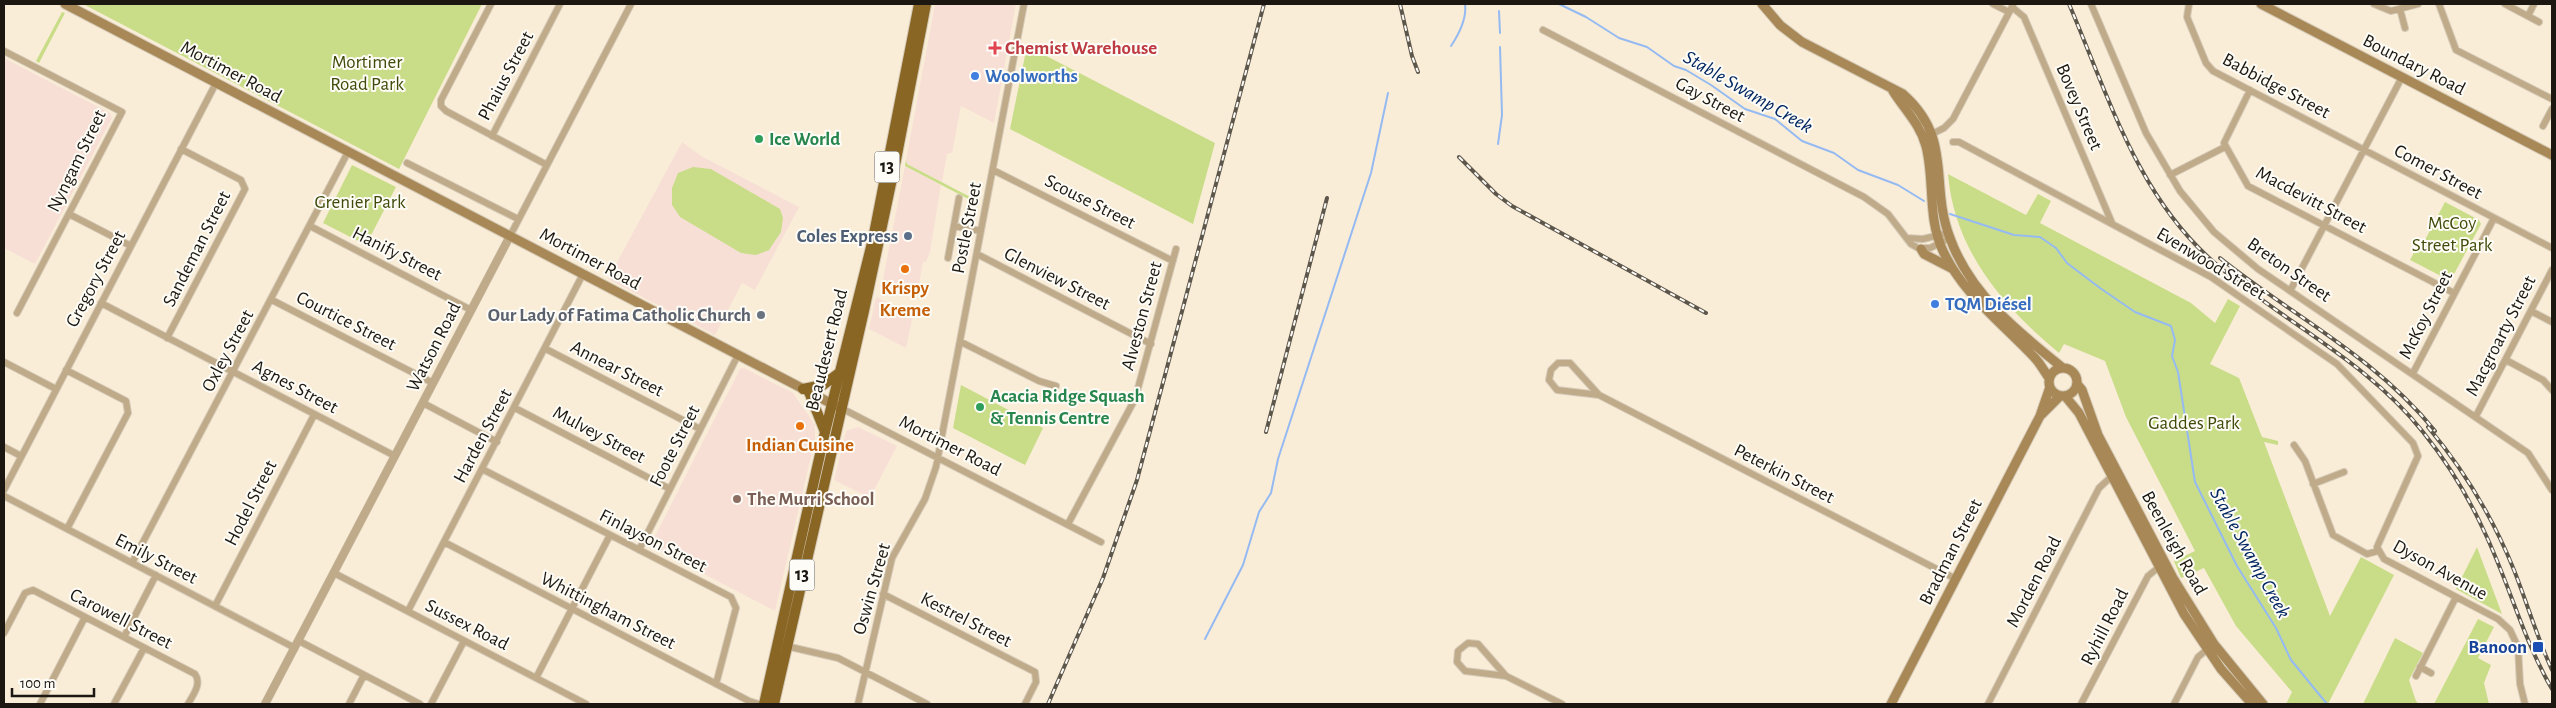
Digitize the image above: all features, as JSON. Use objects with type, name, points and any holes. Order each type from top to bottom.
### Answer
[{"type":"highway","name":"Beaudesert Road","points":[[764,704],[825,432],[837,406],[839,373],[873,239],[919,4]]},
{"type":"highway","name":"Beaudesert Road","points":[[774,704],[837,406],[896,160],[926,4]]},
{"type":"highway","points":[[825,432],[806,391],[823,385],[839,373]]},
{"type":"main road","name":"Mortimer Road","points":[[65,4],[837,406]]},
{"type":"main road","points":[[1762,4],[1772,18],[1793,37],[1893,91],[1903,94],[1916,106],[1932,134],[1938,157],[1941,201],[1949,236],[1963,268],[1982,295],[2031,343],[2075,375],[2077,384],[2073,392],[2062,396],[2050,383],[2034,358],[1972,295],[1953,269],[1939,240],[1932,207],[1928,156],[1923,138],[1912,116],[1893,91]]},
{"type":"main road","name":"Boundary Road","points":[[2261,4],[2552,154]]},
{"type":"main road","points":[[1921,249],[1924,254],[1953,269]]},
{"type":"main road","points":[[2050,383],[2054,371],[2063,368]]},
{"type":"main road","name":"Bradman Street","points":[[1891,704],[2040,416],[2050,383]]},
{"type":"main road","name":"Beenleigh Road","points":[[2077,384],[2082,390],[2106,452],[2210,646],[2263,704]]},
{"type":"main road","name":"Bradman Street","points":[[2040,416],[2062,396]]},
{"type":"main road","name":"Beenleigh Road","points":[[2062,396],[2079,413],[2184,614],[2252,704]]},
{"type":"street","points":[[491,4],[441,100],[441,106],[446,112],[547,165]]},
{"type":"street","name":"Phaius Street","points":[[492,136],[560,4]]},
{"type":"street","name":"Watson Road","points":[[265,704],[631,4]]},
{"type":"street","name":"Postle Street","points":[[937,458],[961,342],[1024,4]]},
{"type":"street","points":[[1923,138],[1947,126],[1953,119],[2012,8],[1994,4]]},
{"type":"street","name":"Breton Street","points":[[2091,4],[2146,132],[2180,191],[2214,232],[2258,269],[2528,453],[2552,490]]},
{"type":"street","name":"Babbidge Street","points":[[2189,4],[2187,17],[2209,68],[2364,150]]},
{"type":"street","points":[[2374,4],[2389,11],[2418,4]]},
{"type":"street","points":[[2439,4],[2456,50],[2552,100]]},
{"type":"street","points":[[2505,4],[2539,22]]},
{"type":"street","points":[[2528,16],[2534,4]]},
{"type":"street","name":"Bovey Street","points":[[2012,8],[2022,14],[2026,21],[2112,223]]},
{"type":"street","points":[[2400,9],[2405,28]]},
{"type":"street","name":"Gay Street","points":[[1543,30],[1864,197],[1888,214],[1911,244],[1921,249]]},
{"type":"street","name":"Nyngam Street","points":[[4,51],[122,112],[17,313]]},
{"type":"street","points":[[2290,291],[2402,77]]},
{"type":"street","name":"Gregory Street","points":[[4,490],[216,82]]},
{"type":"street","points":[[2170,175],[2225,147],[2227,136],[2250,90]]},
{"type":"street","points":[[2543,126],[2552,109]]},
{"type":"street","name":"Evenwood Street","points":[[1953,142],[1958,142],[2211,277],[2337,364],[2413,443],[2418,456]]},
{"type":"street","name":"Macdevitt Street","points":[[2225,147],[2248,186],[2454,293]]},
{"type":"street","name":"Sandeman Street","points":[[167,338],[245,189],[241,180],[181,149]]},
{"type":"street","name":"Comer Street","points":[[2364,150],[2552,248]]},
{"type":"street","name":"Oxley Street","points":[[132,563],[272,300],[348,152]]},
{"type":"street","name":"Mortimer Road","points":[[407,163],[518,219]]},
{"type":"street","name":"Scouse Street","points":[[993,170],[1173,261]]},
{"type":"street","points":[[948,258],[959,198]]},
{"type":"street","points":[[69,214],[131,246]]},
{"type":"street","name":"McKoy Street","points":[[2413,373],[2494,218]]},
{"type":"street","name":"Hanify Street","points":[[310,226],[471,310]]},
{"type":"street","points":[[954,226],[981,231]]},
{"type":"street","points":[[1921,249],[1930,248],[1939,240],[1949,236]]},
{"type":"street","points":[[1907,238],[1939,240]]},
{"type":"street","name":"Alveston Street","points":[[1068,524],[1135,399],[1176,249]]},
{"type":"street","name":"Glenview Street","points":[[977,254],[1151,344]]},
{"type":"street","name":"Macgroarty Street","points":[[2476,416],[2552,270]]},
{"type":"street","name":"Harden Street","points":[[408,611],[546,349],[583,274]]},
{"type":"street","name":"Courtice Street","points":[[272,300],[433,383]]},
{"type":"street","name":"Agnes Street","points":[[101,304],[395,456]]},
{"type":"street","points":[[2531,311],[2552,322]]},
{"type":"street","points":[[961,342],[1039,381],[1056,386]]},
{"type":"street","name":"Annear Street","points":[[546,349],[700,430]]},
{"type":"street","name":"Foote Street","points":[[639,550],[738,355]]},
{"type":"street","points":[[2506,360],[2543,380],[2552,390]]},
{"type":"street","points":[[4,362],[56,389]]},
{"type":"street","name":"Peterkin Street","points":[[1599,395],[1570,363],[1558,363],[1551,370],[1549,380],[1557,390],[1599,395],[1956,579]]},
{"type":"street","points":[[66,370],[126,401],[128,407],[128,413],[67,529]]},
{"type":"street","points":[[423,404],[497,442]]},
{"type":"street","name":"Mortimer Road","points":[[837,406],[1101,542]]},
{"type":"street","name":"Mulvey Street","points":[[515,408],[670,489]]},
{"type":"street","name":"Hodel Street","points":[[215,606],[314,415]]},
{"type":"street","points":[[2294,445],[2305,461],[2333,536],[2367,554],[2378,551]]},
{"type":"street","points":[[4,447],[21,456]]},
{"type":"street","name":"Dyson Avenue","points":[[2418,456],[2377,547],[2378,551],[2384,559],[2498,619],[2510,630],[2518,647],[2520,684],[2525,704]]},
{"type":"street","name":"Oswin Street","points":[[858,704],[892,558],[925,498],[937,458]]},
{"type":"street","name":"Finlayson Street","points":[[482,469],[731,598],[735,602],[736,608],[716,684]]},
{"type":"street","points":[[2313,484],[2344,472]]},
{"type":"street","name":"Morden Road","points":[[1988,704],[2100,488],[2111,477]]},
{"type":"street","name":"Emily Street","points":[[4,496],[215,606],[364,675],[420,704]]},
{"type":"street","points":[[536,678],[610,535]]},
{"type":"street","name":"Whittingham Street","points":[[444,542],[716,684],[759,704]]},
{"type":"street","name":"Ryhill Road","points":[[2081,704],[2148,576],[2159,567]]},
{"type":"street","name":"Sussex Road","points":[[334,573],[585,704]]},
{"type":"street","points":[[124,638],[156,575]]},
{"type":"street","name":"Carowell Street","points":[[4,633],[25,593],[29,590],[195,674],[198,678],[198,685],[188,704]]},
{"type":"street","name":"Kestrel Street","points":[[883,594],[1035,672],[1036,682],[1025,704]]},
{"type":"street","points":[[2416,676],[2456,597]]},
{"type":"street","points":[[40,704],[85,617]]},
{"type":"street","points":[[431,704],[464,641]]},
{"type":"street","points":[[1506,676],[1478,644],[1468,643],[1458,651],[1457,662],[1465,671],[1506,676],[1562,704]]},
{"type":"street","points":[[786,646],[838,658],[928,704]]},
{"type":"street","points":[[2174,704],[2198,657],[2210,646]]},
{"type":"street","points":[[114,704],[144,648]]},
{"type":"street","points":[[2420,667],[2431,673]]},
{"type":"street","points":[[349,704],[364,675]]},
{"type":"shaded area","points":[[935,4],[1016,4],[994,123],[961,106],[952,153],[947,154],[942,182],[907,164],[906,160]]},
{"type":"shaded area","points":[[4,58],[110,113],[112,118],[35,264],[4,248]]},
{"type":"shaded area","points":[[682,142],[701,156],[799,207],[755,290],[742,283],[715,335],[608,279]]},
{"type":"shaded area","points":[[905,166],[941,185],[930,252],[926,262],[923,262],[917,296],[883,279]]},
{"type":"shaded area","points":[[876,297],[913,315],[906,348],[869,329]]},
{"type":"shaded area","points":[[744,368],[793,393],[815,425],[815,440],[812,452],[720,408],[740,369]]},
{"type":"shaded area","name":"The Murri School","points":[[720,408],[812,452],[775,611],[650,546]]},
{"type":"shaded area","points":[[858,427],[897,446],[870,498],[834,480],[846,431]]},
{"type":"green space","name":"Mortimer Road Park","points":[[83,4],[482,4],[399,169]]},
{"type":"green space","points":[[62,12],[65,13],[39,63],[36,61]]},
{"type":"green space","points":[[1027,46],[1215,143],[1193,224],[1010,129]]},
{"type":"green space","points":[[906,160],[907,164],[976,200],[979,199],[978,207],[976,203],[905,166]]},
{"type":"green space","name":"Grenier Park","points":[[352,165],[396,187],[366,245],[323,223]]},
{"type":"green space","points":[[693,167],[711,169],[780,209],[783,218],[781,232],[769,250],[756,255],[741,253],[680,217],[672,205],[672,188],[678,173]]},
{"type":"green space","name":"Gaddes Park","points":[[1948,174],[2026,215],[2038,194],[2051,201],[2040,223],[2191,303],[2215,323],[2228,299],[2240,306],[2210,364],[2239,378],[2262,437],[2278,441],[2278,445],[2264,442],[2330,616],[2361,557],[2394,575],[2328,704],[2286,704],[2292,692],[2236,626],[2204,568],[2181,578],[2174,561],[2195,551],[2126,417],[2105,361],[2064,344],[2059,353],[2018,316],[2000,295],[1984,274],[1960,227],[1952,201]]},
{"type":"green space","name":"McCoy Street Park","points":[[2445,202],[2479,220],[2481,224],[2453,276],[2447,279],[2410,260],[2421,239],[2425,240]]},
{"type":"green space","name":"Acacia Ridge Squash & Tennis Centre","points":[[961,385],[1043,428],[1025,465],[953,428]]},
{"type":"green space","points":[[2477,547],[2502,614],[2456,589]]},
{"type":"green space","points":[[2478,619],[2494,627],[2478,658],[2491,665],[2484,683],[2489,704],[2434,704]]},
{"type":"green space","points":[[2395,638],[2423,653],[2409,680],[2416,701],[2419,704],[2363,704]]},
{"type":"waterway","points":[[1451,46],[1464,21],[1465,4]]},
{"type":"waterway","name":"Stable Swamp Creek","points":[[1559,4],[1586,17],[1619,38],[1647,47],[1674,66],[1686,70],[1711,85],[1745,109],[1775,119],[1802,141],[1834,153],[1858,170],[1898,185],[1924,201]]},
{"type":"waterway","points":[[1499,11],[1500,33]]},
{"type":"waterway","points":[[1498,144],[1502,115],[1500,47]]},
{"type":"waterway","points":[[1205,639],[1243,565],[1259,512],[1271,493],[1278,459],[1371,173],[1388,93]]},
{"type":"waterway","name":"Stable Swamp Creek","points":[[1950,214],[2014,235],[2040,237],[2056,248],[2067,263],[2135,312],[2171,326],[2175,340],[2172,356],[2178,372],[2195,482],[2237,566],[2276,628],[2291,660],[2327,704]]},
{"type":"railway","points":[[1048,704],[1103,578],[1137,480],[1264,4]]},
{"type":"railway","points":[[1400,4],[1412,56],[1418,72]]},
{"type":"railway","points":[[2069,4],[2112,109],[2145,177],[2189,238],[2216,264],[2242,285],[2324,343],[2376,384],[2401,407],[2440,455],[2478,518],[2524,631],[2552,689]]},
{"type":"railway","points":[[1459,157],[1496,194],[1512,206],[1706,313]]},
{"type":"railway","points":[[1266,432],[1327,198]]},
{"type":"railway","points":[[2220,258],[2359,358],[2411,404],[2435,431]]},
{"type":"railway","points":[[2428,427],[2454,460],[2477,495],[2497,532],[2514,570],[2552,670]]},
{"type":"place","name":"Chemist Warehouse","points":[[995,48]]},
{"type":"place","name":"Woolworths","points":[[975,76]]},
{"type":"place","name":"Ice World","points":[[759,139]]},
{"type":"place","name":"Coles Express","points":[[908,236]]},
{"type":"place","name":"Krispy Kreme","points":[[905,269]]},
{"type":"place","name":"TQM Diésel","points":[[1935,304]]},
{"type":"place","name":"Our Lady of Fatima Catholic Church","points":[[761,315]]},
{"type":"place","name":"Acacia Ridge Squash & Tennis Centre","points":[[980,407]]},
{"type":"place","name":"Indian Cuisine","points":[[800,426]]},
{"type":"place","name":"The Murri School","points":[[737,499]]},
{"type":"place","name":"Banoon","points":[[2538,647]]}]
